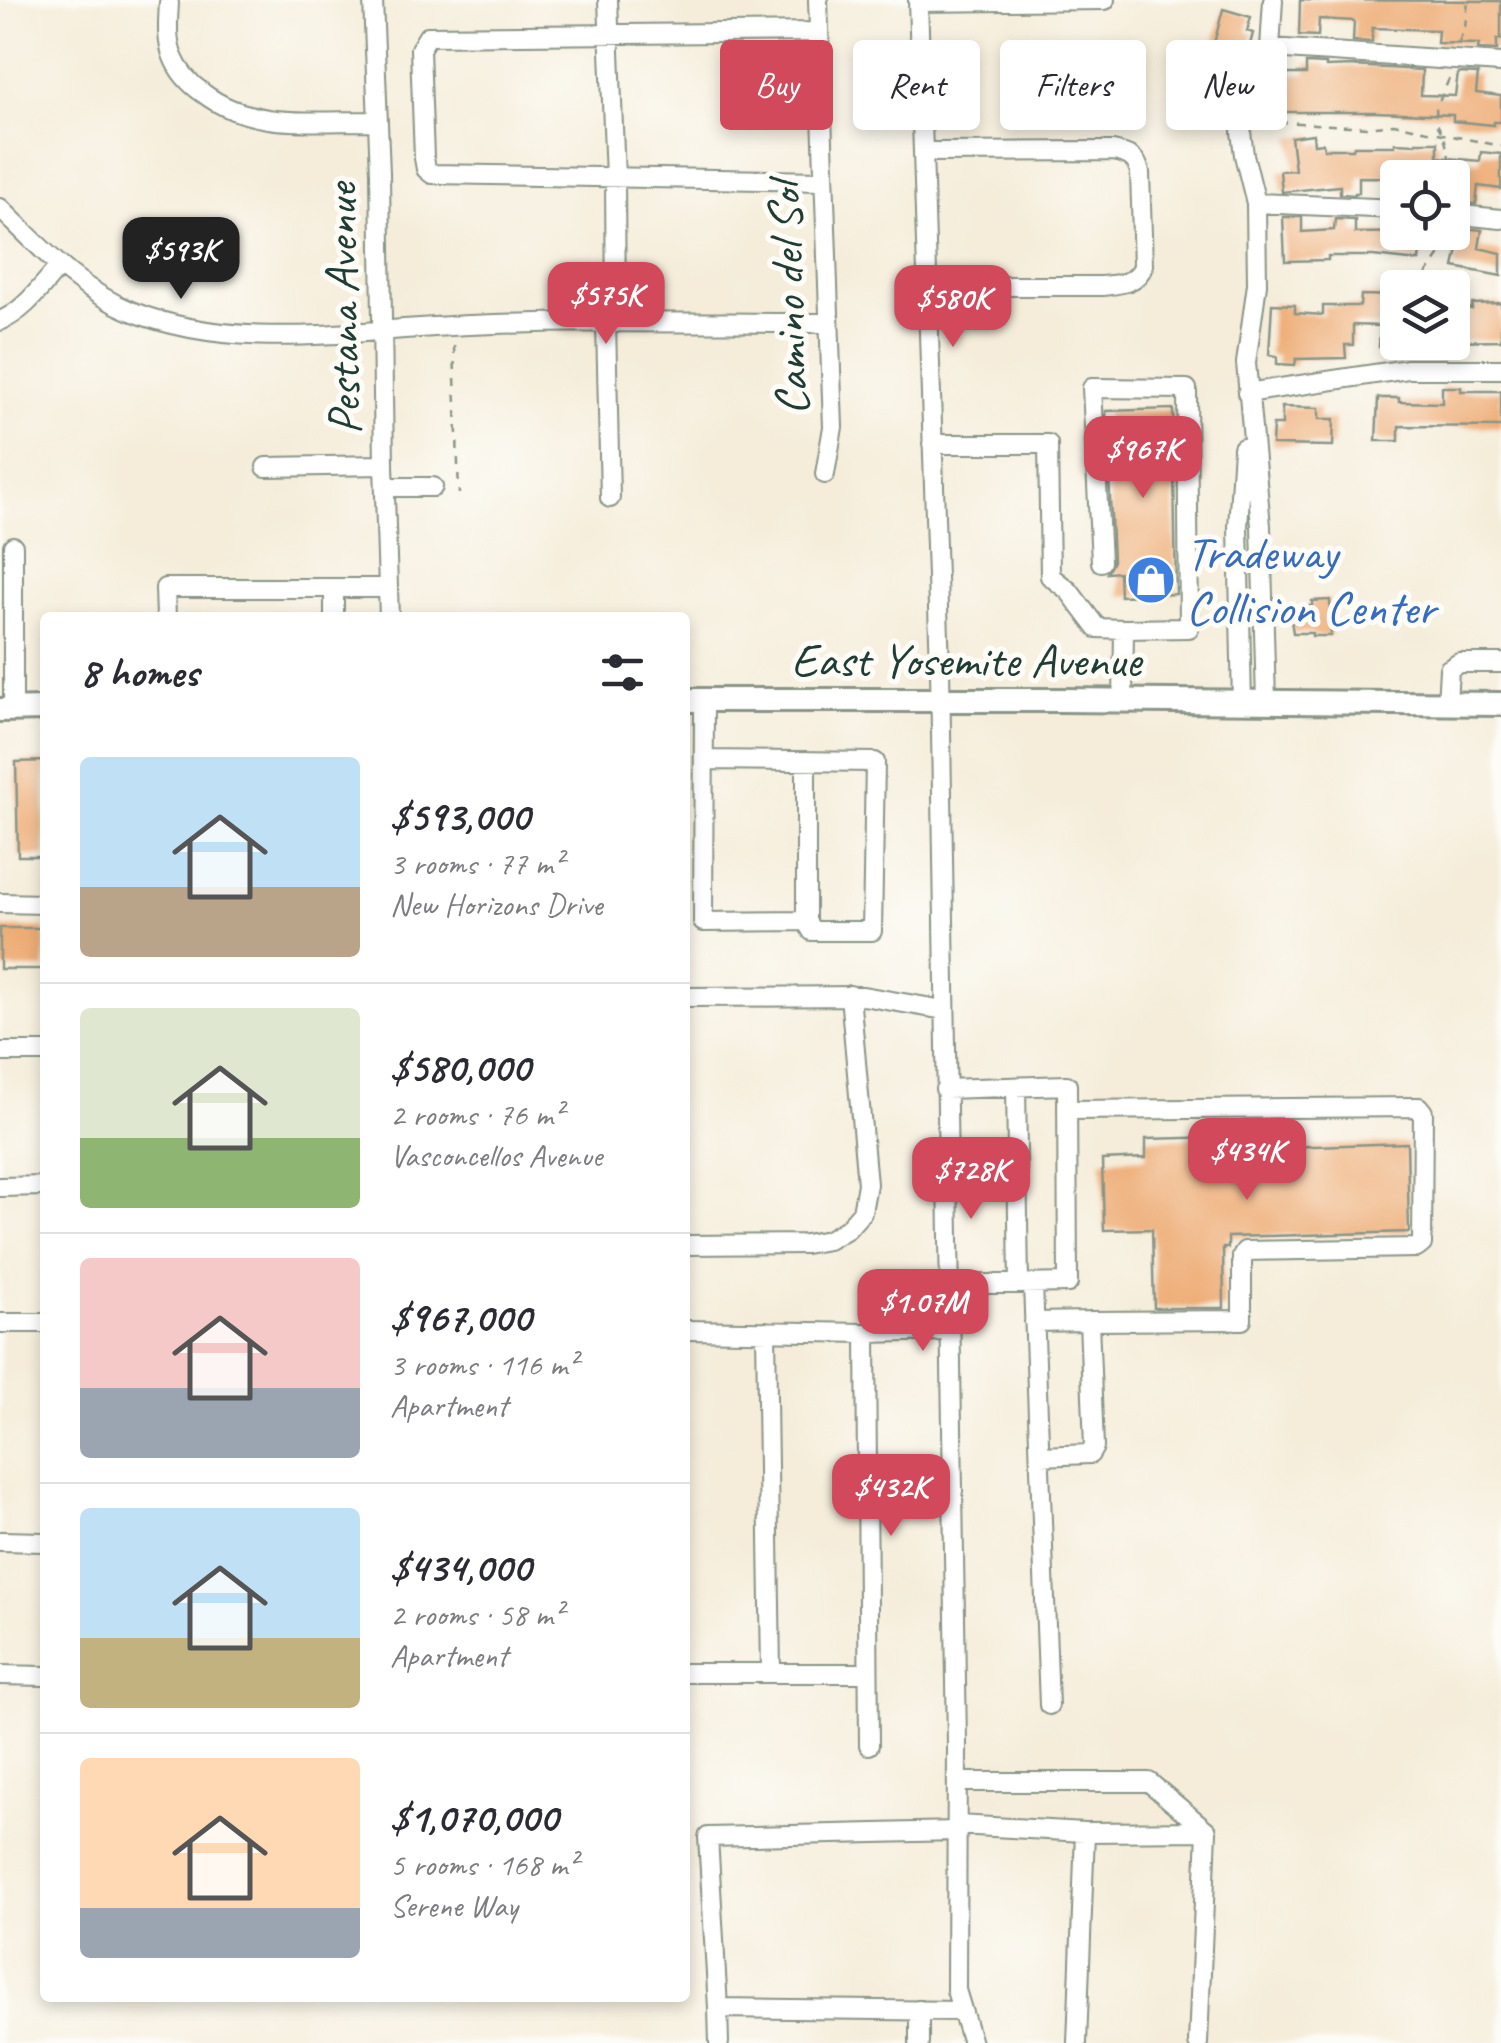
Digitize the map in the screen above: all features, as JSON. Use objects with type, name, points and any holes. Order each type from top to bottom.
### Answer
[{"type":"main road","name":"East Yosemite Avenue","points":[[694,700],[1494,704]]},
{"type":"main road","points":[[7,710],[40,709]]},
{"type":"street","name":"Pestana Avenue","points":[[373,0],[389,612]]},
{"type":"street","points":[[608,0],[615,178],[610,498]]},
{"type":"street","name":"Camino del Sol","points":[[818,0],[833,427],[825,474]]},
{"type":"street","points":[[972,2043],[956,1990],[957,1744],[940,700],[918,1],[1105,0]]},
{"type":"street","points":[[1270,40],[1273,0]]},
{"type":"street","points":[[168,3],[168,38],[174,60],[189,83],[218,105],[236,113],[275,120],[377,121]]},
{"type":"street","points":[[819,32],[428,36],[420,49],[420,67],[424,158],[426,169],[432,174],[824,181]]},
{"type":"street","points":[[1287,49],[1501,63]]},
{"type":"street","points":[[1242,130],[1244,155],[1256,203],[1257,284],[1246,363],[1248,393],[1238,527],[1254,703]]},
{"type":"street","points":[[924,152],[1113,151],[1130,155],[1140,173],[1143,247],[1143,266],[1129,283],[927,286]]},
{"type":"street","points":[[1256,203],[1380,208]]},
{"type":"street","points":[[0,208],[82,284],[128,310],[198,330],[282,336],[474,324],[828,322]]},
{"type":"street","points":[[1470,216],[1501,219]]},
{"type":"street","points":[[0,321],[21,308],[60,266]]},
{"type":"street","points":[[1248,393],[1408,369],[1501,369]]},
{"type":"street","points":[[932,444],[1048,444],[1050,576],[1069,591],[1098,628],[1189,628],[1187,389],[1092,388],[1101,562]]},
{"type":"street","points":[[266,467],[384,465]]},
{"type":"street","points":[[384,487],[433,487]]},
{"type":"street","points":[[7,710],[7,614],[13,546]]},
{"type":"street","points":[[166,612],[165,588],[388,588]]},
{"type":"street","points":[[334,588],[334,612]]},
{"type":"street","points":[[1124,629],[1124,701]]},
{"type":"street","points":[[1447,704],[1449,670],[1458,663],[1501,663]]},
{"type":"street","points":[[694,700],[703,858],[702,922],[806,922]]},
{"type":"street","points":[[697,764],[806,761],[875,762],[872,931],[812,931],[806,922],[806,761]]},
{"type":"street","points":[[690,848],[703,858]]},
{"type":"street","points":[[0,903],[40,904]]},
{"type":"street","points":[[690,998],[850,995],[944,1010]]},
{"type":"street","points":[[690,1244],[805,1244],[828,1240],[847,1229],[862,1212],[867,1184],[850,995]]},
{"type":"street","points":[[0,1052],[40,1052]]},
{"type":"street","points":[[946,1089],[1067,1085],[1068,1283],[948,1284]]},
{"type":"street","points":[[1016,1086],[1026,1284],[1034,1322],[1050,1705]]},
{"type":"street","points":[[1034,1322],[1242,1320],[1245,1250],[1417,1248],[1422,1244],[1423,1112],[1419,1107],[1067,1110]]},
{"type":"street","points":[[0,1187],[40,1186]]},
{"type":"street","points":[[1040,1456],[1090,1454],[1094,1447],[1089,1320]]},
{"type":"street","points":[[0,1323],[40,1323]]},
{"type":"street","points":[[690,1330],[949,1331]]},
{"type":"street","points":[[766,1331],[770,1673]]},
{"type":"street","points":[[866,1333],[869,1745]]},
{"type":"street","points":[[0,1541],[40,1542]]},
{"type":"street","points":[[690,1673],[868,1673]]},
{"type":"street","points":[[0,1675],[40,1676]]},
{"type":"street","points":[[957,1782],[1149,1782],[1207,1832]]},
{"type":"street","points":[[718,2043],[708,1837],[957,1828],[1207,1832]]},
{"type":"street","points":[[1077,2043],[1085,1832]]},
{"type":"street","points":[[1198,2043],[1207,1832]]},
{"type":"street","points":[[718,2008],[962,2010]]},
{"type":"street","points":[[919,2010],[919,2043]]},
{"type":"path","points":[[1450,160],[1436,109],[1465,28],[1468,0]]},
{"type":"path","points":[[1287,123],[1366,127],[1394,124],[1501,146]]},
{"type":"path","points":[[454,340],[459,494]]},
{"type":"building","points":[[1300,0],[1501,1],[1501,39],[1497,39],[1497,50],[1478,49],[1479,44],[1437,43],[1438,30],[1372,28],[1372,42],[1353,41],[1354,21],[1319,19],[1318,36],[1299,35]]},
{"type":"building","points":[[1223,9],[1251,17],[1247,31],[1253,33],[1251,40],[1215,40]]},
{"type":"building","points":[[1306,63],[1422,70],[1421,95],[1455,96],[1458,73],[1478,74],[1476,93],[1501,96],[1501,122],[1494,125],[1453,121],[1453,115],[1287,112],[1287,74],[1306,74]]},
{"type":"building","points":[[1313,134],[1314,144],[1323,143],[1324,149],[1438,142],[1438,157],[1470,160],[1380,160],[1380,177],[1359,177],[1359,193],[1355,195],[1340,194],[1340,186],[1282,192],[1280,171],[1295,170],[1291,137]]},
{"type":"building","points":[[1481,152],[1501,154],[1501,189],[1478,186],[1476,204],[1470,203],[1470,160],[1480,161]]},
{"type":"building","points":[[1283,217],[1302,217],[1302,232],[1334,230],[1335,219],[1355,220],[1355,233],[1380,233],[1380,250],[1420,250],[1419,261],[1328,256],[1328,260],[1285,261]]},
{"type":"building","points":[[1470,229],[1482,230],[1479,248],[1501,253],[1501,276],[1454,267],[1458,250],[1470,250]]},
{"type":"building","points":[[1361,295],[1380,296],[1380,326],[1353,325],[1353,345],[1345,345],[1346,358],[1296,359],[1295,365],[1277,364],[1277,356],[1269,355],[1272,304],[1295,305],[1295,313],[1323,315],[1323,306],[1360,306]]},
{"type":"building","points":[[1501,303],[1501,340],[1470,341],[1472,304]]},
{"type":"building","points":[[1442,387],[1501,391],[1501,427],[1399,426],[1399,441],[1376,441],[1378,398],[1442,403]]},
{"type":"building","points":[[1282,407],[1319,408],[1319,419],[1334,419],[1333,446],[1272,445],[1273,425],[1282,425]]},
{"type":"building","points":[[1173,409],[1176,594],[1120,596],[1119,572],[1107,573],[1113,561],[1106,411]]},
{"type":"building","points":[[1330,600],[1331,636],[1293,633],[1289,607]]},
{"type":"building","points":[[40,761],[40,856],[18,856],[16,762]]},
{"type":"building","points":[[0,928],[40,928],[40,969],[0,969]]},
{"type":"building","points":[[1223,1137],[1223,1149],[1407,1143],[1409,1232],[1228,1237],[1228,1248],[1223,1248],[1224,1308],[1154,1308],[1152,1229],[1104,1230],[1102,1160],[1146,1158],[1146,1139]]},
{"type":"place","name":"Tradeway Collision Center","points":[[1151,580]]}]
